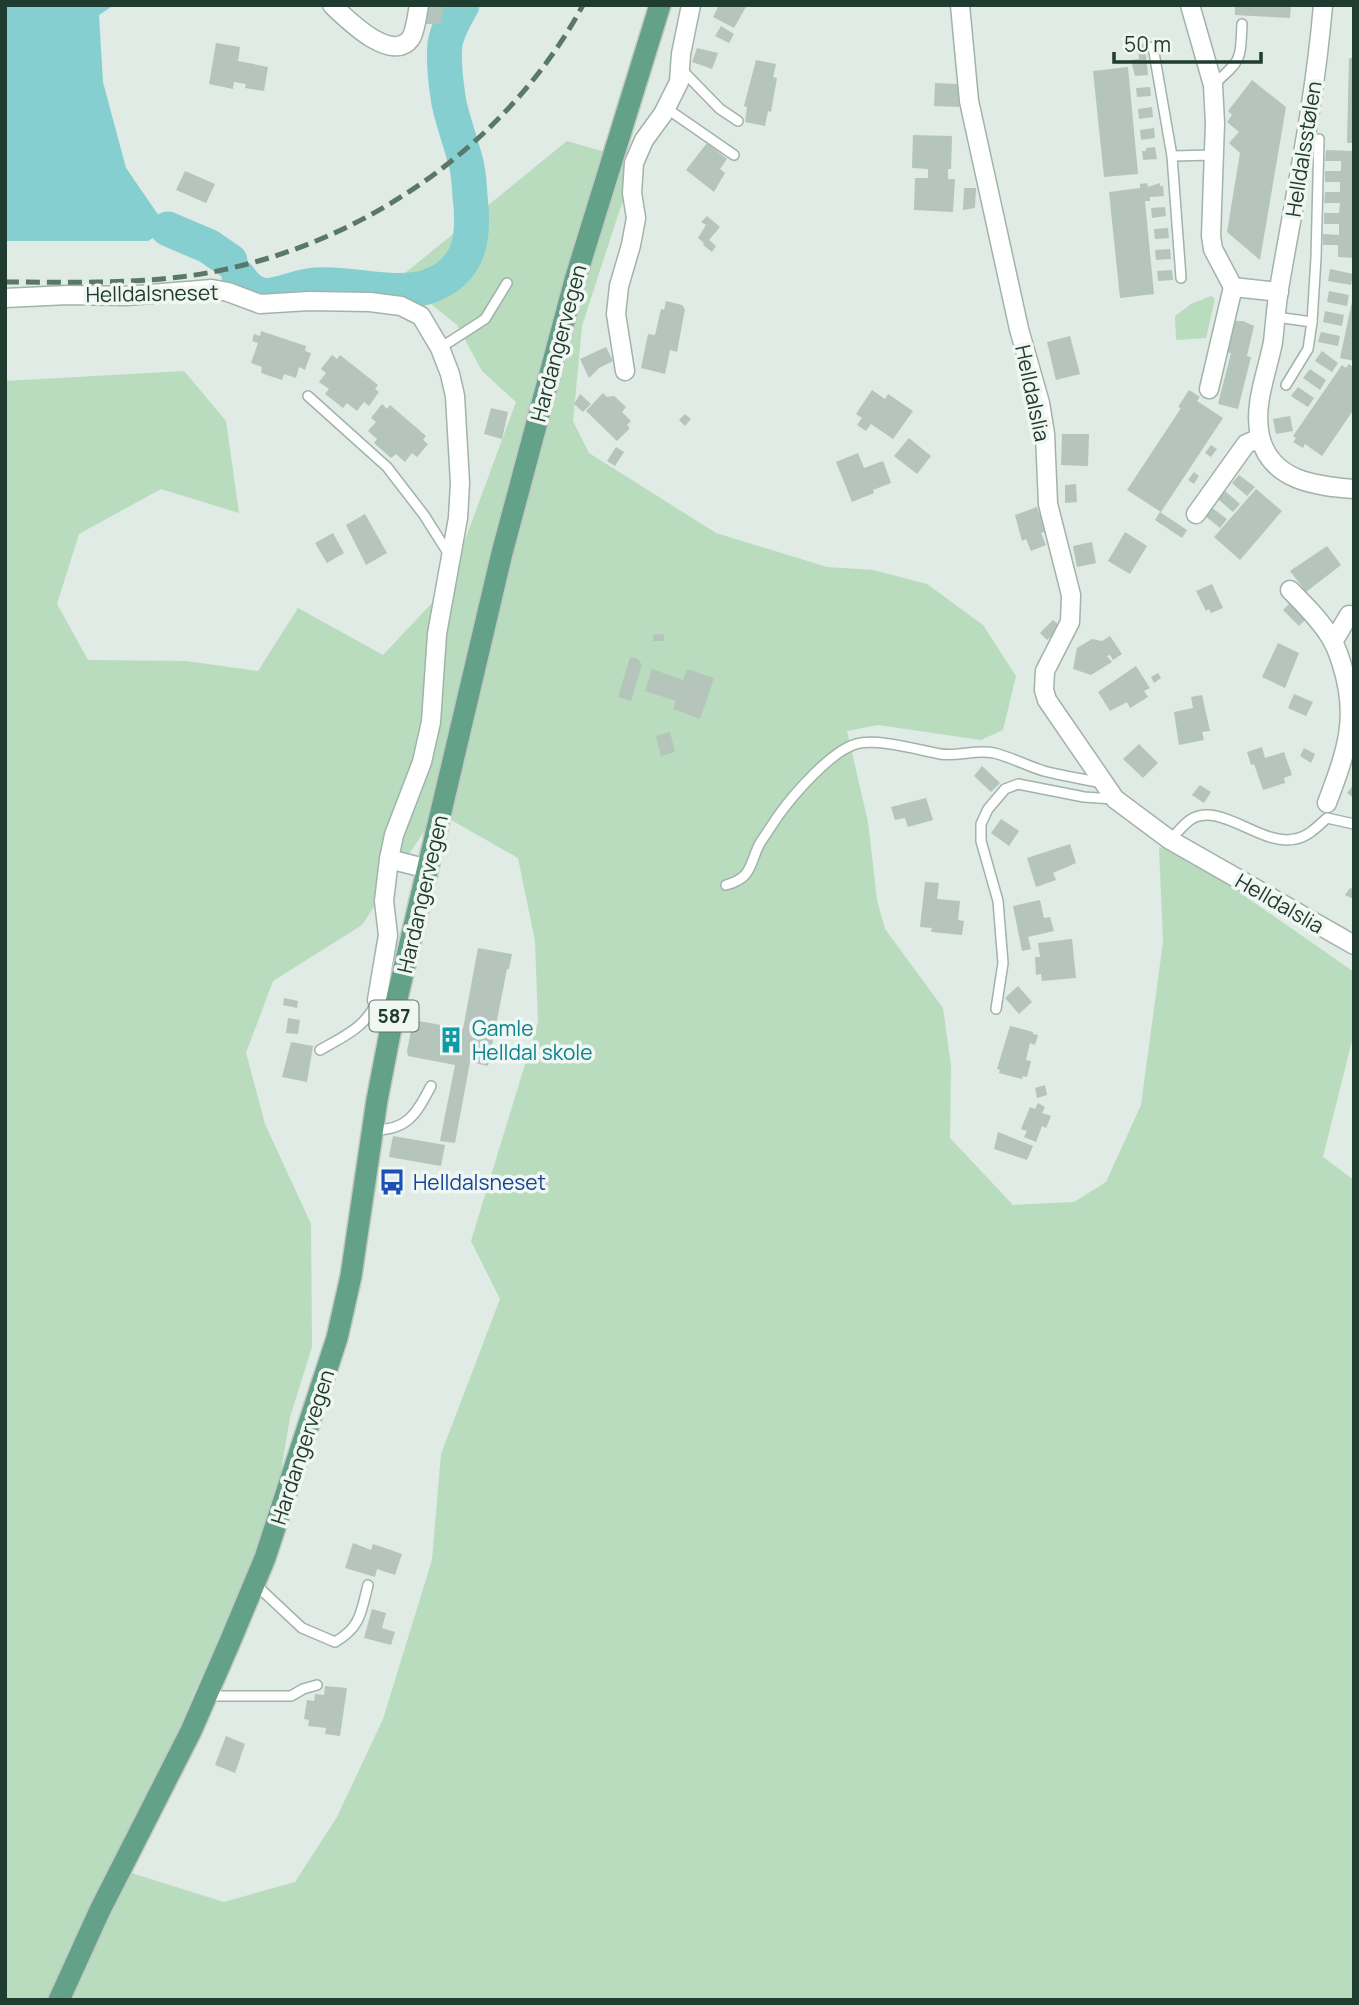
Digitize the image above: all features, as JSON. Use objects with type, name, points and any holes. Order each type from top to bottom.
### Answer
[{"type":"main road","name":"Hardangervegen","points":[[60,2000],[100,1910],[185,1742],[254,1584],[337,1338],[363,1210],[373,1130],[396,1007],[502,553],[568,306],[660,5]]},
{"type":"street","points":[[332,5],[369,37],[379,43],[397,46],[403,45],[411,37],[419,5]]},
{"type":"street","points":[[625,372],[616,314],[619,286],[636,218],[632,193],[634,163],[644,140],[666,108],[679,82],[691,5]]},
{"type":"street","name":"Helldalslia","points":[[960,5],[969,101],[1019,329],[1044,419],[1048,504],[1071,595],[1070,622],[1045,671],[1044,690],[1054,712],[1115,799],[1170,840],[1354,945]]},
{"type":"street","points":[[1190,5],[1213,85],[1213,249],[1233,287],[1209,389]]},
{"type":"street","name":"Helldalsstølen","points":[[1260,438],[1258,411],[1310,117],[1323,5]]},
{"type":"street","points":[[1233,287],[1279,292]]},
{"type":"street","name":"Helldalsneset","points":[[5,298],[126,296],[212,289],[260,304],[309,301],[370,302],[401,306],[414,312],[428,325],[450,374],[458,424],[458,518],[438,634],[431,722],[422,762],[394,835],[389,859],[384,901],[388,935],[377,1000]]},
{"type":"street","points":[[1196,514],[1246,444],[1260,438],[1271,459],[1287,475],[1317,486],[1354,489]]},
{"type":"street","points":[[1290,590],[1313,614],[1333,642],[1345,674],[1352,705],[1352,722],[1337,778],[1327,803]]},
{"type":"street","points":[[1333,642],[1349,615]]},
{"type":"street","points":[[389,859],[428,869]]},
{"type":"lane","points":[[1213,85],[1236,64],[1240,54],[1242,24]]},
{"type":"lane","points":[[1153,47],[1172,156],[1181,278]]},
{"type":"lane","points":[[680,68],[720,109],[738,121]]},
{"type":"lane","points":[[666,108],[734,155]]},
{"type":"lane","name":"Helldalsstølen","points":[[1286,385],[1308,349],[1312,322],[1319,139]]},
{"type":"lane","points":[[1172,156],[1213,155]]},
{"type":"lane","points":[[440,348],[485,319],[507,283]]},
{"type":"lane","points":[[1276,317],[1312,322]]},
{"type":"lane","points":[[308,396],[387,467],[451,557]]},
{"type":"lane","points":[[726,885],[739,881],[750,870],[759,845],[770,828],[818,770],[854,744],[893,746],[947,755],[968,751],[992,753],[1044,771],[1104,784]]},
{"type":"lane","points":[[996,1009],[1003,963],[998,901],[981,841],[981,824],[988,809],[1004,789],[1018,783],[1115,799]]},
{"type":"lane","points":[[1170,840],[1192,819],[1212,816],[1271,839],[1295,839],[1313,831],[1327,818],[1354,824]]},
{"type":"lane","points":[[320,1050],[363,1023],[373,1012],[377,1000]]},
{"type":"lane","points":[[373,1130],[395,1129],[418,1111],[431,1086]]},
{"type":"lane","points":[[254,1584],[302,1629],[335,1642],[348,1635],[358,1623],[368,1586]]},
{"type":"lane","points":[[206,1696],[291,1696],[317,1685]]},
{"type":"green space","points":[[567,141],[639,162],[620,209],[582,326],[573,421],[589,453],[716,533],[827,567],[873,570],[927,584],[983,625],[1016,676],[1003,730],[981,740],[878,725],[847,731],[868,822],[877,900],[885,929],[943,1008],[951,1066],[950,1138],[1013,1205],[1074,1202],[1106,1182],[1141,1105],[1163,942],[1159,847],[1190,858],[1354,972],[1354,1033],[1323,1157],[1354,1180],[1354,2000],[5,2000],[5,381],[184,371],[226,421],[239,513],[161,489],[79,534],[57,604],[88,660],[186,661],[258,671],[298,608],[383,655],[448,586],[516,402],[482,371],[457,325],[399,278]],"holes":[[[437,812],[518,858],[535,941],[538,1022],[471,1241],[500,1299],[441,1454],[432,1560],[383,1719],[337,1817],[295,1882],[224,1902],[125,1871],[195,1691],[272,1526],[290,1417],[312,1347],[311,1224],[265,1124],[246,1053],[273,981],[362,925]]]},
{"type":"green space","points":[[1211,296],[1215,299],[1206,338],[1176,340],[1175,316],[1191,304]]},
{"type":"water","points":[[5,5],[114,5],[99,15],[103,82],[126,168],[168,229],[148,241],[5,241]]},
{"type":"building","points":[[424,5],[444,5],[441,24],[425,24],[425,21],[422,21]]},
{"type":"building","points":[[719,5],[747,5],[734,28],[713,17]]},
{"type":"building","points":[[1235,5],[1291,5],[1290,18],[1235,15]]},
{"type":"building","points":[[721,26],[734,34],[729,43],[715,36]]},
{"type":"building","points":[[216,43],[240,47],[238,61],[268,67],[264,91],[245,88],[246,84],[234,82],[233,89],[209,84]]},
{"type":"building","points":[[1138,44],[1145,44],[1148,75],[1135,76],[1131,60],[1139,59]]},
{"type":"building","points":[[697,48],[718,53],[712,69],[692,62]]},
{"type":"building","points":[[1349,58],[1354,58],[1354,143],[1347,143]]},
{"type":"building","points":[[756,60],[776,64],[773,77],[777,78],[771,112],[768,111],[765,126],[745,122],[747,107],[744,106]]},
{"type":"building","points":[[1128,67],[1138,174],[1104,177],[1093,71]]},
{"type":"building","points":[[1252,80],[1286,107],[1260,260],[1227,232],[1240,153],[1229,143],[1239,132],[1227,122],[1232,115],[1228,111]]},
{"type":"building","points":[[935,83],[959,84],[959,107],[934,106]]},
{"type":"building","points":[[1150,87],[1151,96],[1137,97],[1136,88]]},
{"type":"building","points":[[1152,107],[1153,117],[1139,119],[1138,109]]},
{"type":"building","points":[[1154,128],[1155,138],[1141,140],[1140,130]]},
{"type":"building","points":[[913,135],[952,136],[948,179],[955,179],[953,212],[914,210],[915,178],[928,178],[928,169],[912,168]]},
{"type":"building","points":[[707,143],[727,159],[720,169],[725,173],[714,192],[686,170]]},
{"type":"building","points":[[1155,147],[1157,159],[1143,160],[1142,151]]},
{"type":"building","points":[[1326,150],[1354,151],[1354,258],[1338,257],[1338,245],[1323,245],[1323,234],[1339,235],[1339,224],[1324,224],[1324,213],[1339,213],[1340,203],[1324,203],[1325,192],[1340,192],[1340,182],[1325,182],[1325,171],[1341,171],[1341,161],[1325,161]]},
{"type":"building","points":[[185,171],[215,184],[206,203],[176,190]]},
{"type":"building","points":[[1147,183],[1148,187],[1160,183],[1164,196],[1150,197],[1150,201],[1145,201],[1154,294],[1120,298],[1109,192],[1140,188],[1140,184]]},
{"type":"building","points":[[964,188],[976,188],[975,208],[963,210]]},
{"type":"building","points":[[1165,207],[1166,216],[1152,218],[1151,208]]},
{"type":"building","points":[[707,216],[720,227],[709,240],[716,246],[712,252],[698,238],[706,225],[701,222]]},
{"type":"building","points":[[1168,228],[1169,238],[1155,239],[1154,229]]},
{"type":"building","points":[[1170,249],[1171,259],[1156,260],[1155,250]]},
{"type":"building","points":[[1330,269],[1353,274],[1351,285],[1328,281]]},
{"type":"building","points":[[1172,270],[1173,280],[1158,281],[1157,271]]},
{"type":"building","points":[[1329,291],[1349,295],[1347,306],[1327,302]]},
{"type":"building","points":[[1354,297],[1354,361],[1340,358]]},
{"type":"building","points":[[666,301],[682,305],[685,309],[677,352],[670,350],[665,374],[641,368],[648,334],[655,335],[661,309],[664,310]]},
{"type":"building","points":[[1325,311],[1344,315],[1342,326],[1323,322]]},
{"type":"building","points":[[1234,321],[1243,321],[1254,326],[1247,356],[1251,357],[1238,409],[1218,404],[1231,353],[1226,352]]},
{"type":"building","points":[[261,331],[306,346],[305,351],[311,353],[305,370],[299,367],[296,378],[284,374],[282,380],[261,373],[262,367],[251,363],[258,343],[252,341],[254,334],[260,336]]},
{"type":"building","points":[[1321,332],[1340,336],[1338,346],[1318,342]]},
{"type":"building","points":[[1070,336],[1080,374],[1056,380],[1047,342]]},
{"type":"building","points":[[606,347],[613,361],[599,368],[589,378],[580,359]]},
{"type":"building","points":[[1322,351],[1338,363],[1332,372],[1315,361]]},
{"type":"building","points":[[332,355],[337,359],[340,355],[378,385],[375,389],[379,392],[369,406],[364,402],[357,411],[347,403],[343,408],[325,394],[329,389],[319,382],[326,373],[321,369]]},
{"type":"building","points":[[1349,364],[1354,368],[1354,409],[1322,456],[1305,444],[1303,448],[1293,442],[1296,438],[1293,436],[1342,365],[1346,368]]},
{"type":"building","points":[[1310,369],[1326,380],[1320,390],[1303,378]]},
{"type":"building","points":[[1298,387],[1314,398],[1308,407],[1291,396]]},
{"type":"building","points":[[872,390],[885,399],[888,394],[913,411],[893,439],[871,424],[866,431],[857,425],[862,418],[856,414]]},
{"type":"building","points":[[1189,390],[1200,397],[1197,401],[1223,418],[1161,512],[1127,490],[1181,408],[1178,407]]},
{"type":"building","points":[[603,393],[607,397],[614,396],[626,407],[622,412],[631,421],[627,425],[630,428],[617,441],[586,411]]},
{"type":"building","points":[[580,394],[591,404],[583,412],[574,404]]},
{"type":"building","points":[[382,404],[387,409],[390,405],[426,436],[423,440],[428,444],[417,457],[412,453],[405,462],[396,454],[391,458],[374,443],[377,439],[368,431],[376,422],[371,418]]},
{"type":"building","points":[[491,408],[508,412],[502,439],[484,434]]},
{"type":"building","points":[[685,414],[691,419],[685,426],[679,420]]},
{"type":"building","points":[[1290,416],[1293,431],[1276,434],[1273,419]]},
{"type":"building","points":[[1062,434],[1089,434],[1088,466],[1061,465]]},
{"type":"building","points":[[909,438],[931,456],[917,474],[894,456]]},
{"type":"building","points":[[1211,445],[1217,449],[1211,457],[1205,453]]},
{"type":"building","points":[[616,447],[624,452],[615,466],[607,461]]},
{"type":"building","points":[[858,453],[864,468],[883,461],[891,483],[852,502],[836,462]]},
{"type":"building","points":[[1194,472],[1199,476],[1194,484],[1188,480]]},
{"type":"building","points":[[1239,475],[1255,487],[1247,496],[1232,483]]},
{"type":"building","points":[[1076,484],[1077,502],[1065,503],[1065,485]]},
{"type":"building","points":[[1256,489],[1282,511],[1240,560],[1214,537]]},
{"type":"building","points":[[1225,491],[1240,504],[1233,512],[1218,499]]},
{"type":"building","points":[[1037,507],[1046,531],[1041,533],[1046,545],[1031,551],[1026,539],[1022,541],[1015,515]]},
{"type":"building","points":[[1211,507],[1227,519],[1220,528],[1204,515]]},
{"type":"building","points":[[1160,512],[1187,530],[1182,538],[1155,520]]},
{"type":"building","points":[[365,514],[387,553],[366,565],[346,525]]},
{"type":"building","points":[[1125,532],[1147,546],[1130,574],[1108,561]]},
{"type":"building","points":[[333,533],[344,553],[327,563],[315,543]]},
{"type":"building","points":[[1092,542],[1096,563],[1077,567],[1073,546]]},
{"type":"building","points":[[1327,546],[1341,565],[1306,592],[1290,571]]},
{"type":"building","points":[[1212,584],[1223,608],[1211,613],[1209,609],[1206,611],[1196,591]]},
{"type":"building","points":[[1292,601],[1308,617],[1299,626],[1283,610]]},
{"type":"building","points":[[1053,620],[1061,627],[1047,640],[1040,633]]},
{"type":"building","points":[[664,634],[664,641],[653,641],[653,635]]},
{"type":"building","points":[[1110,636],[1122,654],[1113,660],[1110,655],[1107,656],[1112,662],[1091,675],[1073,669],[1077,648],[1092,639],[1102,641]]},
{"type":"building","points":[[1278,643],[1299,653],[1285,688],[1262,677]]},
{"type":"building","points":[[630,657],[638,659],[642,665],[631,701],[618,697]]},
{"type":"building","points":[[1136,666],[1150,688],[1144,691],[1148,697],[1130,708],[1127,702],[1110,711],[1098,692]]},
{"type":"building","points":[[652,669],[683,680],[687,669],[714,678],[700,719],[673,709],[676,701],[645,691]]},
{"type":"building","points":[[1158,673],[1161,678],[1154,683],[1151,677]]},
{"type":"building","points":[[1294,694],[1313,702],[1306,716],[1288,708]]},
{"type":"building","points":[[1202,695],[1210,731],[1202,732],[1204,740],[1179,745],[1174,712],[1193,708],[1191,697]]},
{"type":"building","points":[[670,732],[675,752],[661,756],[656,736]]},
{"type":"building","points":[[1139,744],[1158,763],[1143,778],[1123,759]]},
{"type":"building","points":[[1262,747],[1265,758],[1284,752],[1292,775],[1284,778],[1285,783],[1263,790],[1247,752]]},
{"type":"building","points":[[1304,748],[1315,754],[1311,763],[1300,756]]},
{"type":"building","points":[[982,766],[1000,783],[991,792],[974,776]]},
{"type":"building","points":[[1354,784],[1354,798],[1347,793]]},
{"type":"building","points":[[1200,785],[1211,792],[1204,803],[1192,795]]},
{"type":"building","points":[[926,798],[933,820],[908,827],[905,818],[895,820],[891,807]]},
{"type":"building","points":[[1001,819],[1019,831],[1009,846],[991,833]]},
{"type":"building","points":[[1070,844],[1076,863],[1053,873],[1056,880],[1036,887],[1027,858]]},
{"type":"building","points":[[925,882],[939,883],[937,899],[960,901],[958,920],[964,921],[962,935],[931,932],[932,928],[920,927]]},
{"type":"building","points":[[1350,888],[1354,890],[1354,899],[1345,895]]},
{"type":"building","points":[[1040,900],[1044,918],[1050,917],[1054,931],[1028,937],[1031,949],[1022,951],[1013,906]]},
{"type":"building","points":[[1072,939],[1076,978],[1042,981],[1041,974],[1036,975],[1035,957],[1040,957],[1038,943]]},
{"type":"building","name":"Gamle Helldal skole","points":[[478,948],[512,954],[488,1066],[470,1062],[455,1143],[440,1141],[455,1065],[408,1056],[413,1020],[463,1029]]},
{"type":"building","points":[[1018,986],[1032,1002],[1019,1014],[1005,998]]},
{"type":"building","points":[[284,998],[298,1001],[297,1008],[283,1005]]},
{"type":"building","points":[[288,1018],[300,1020],[298,1034],[286,1033]]},
{"type":"building","points":[[1010,1026],[1038,1035],[1035,1045],[1030,1043],[1026,1060],[1031,1061],[1027,1077],[1023,1076],[1022,1079],[999,1073],[1000,1070],[997,1069]]},
{"type":"building","points":[[291,1042],[313,1046],[307,1082],[282,1077]]},
{"type":"building","points":[[1045,1085],[1047,1095],[1037,1098],[1035,1088]]},
{"type":"building","points":[[1038,1103],[1045,1107],[1042,1113],[1051,1116],[1046,1128],[1042,1126],[1036,1142],[1024,1137],[1027,1131],[1021,1129],[1030,1107],[1035,1109]]},
{"type":"building","points":[[998,1132],[1033,1146],[1027,1160],[994,1149]]},
{"type":"building","points":[[393,1136],[445,1145],[441,1166],[389,1157]]},
{"type":"building","points":[[353,1543],[371,1550],[373,1544],[402,1554],[395,1575],[377,1569],[375,1577],[345,1568]]},
{"type":"building","points":[[372,1609],[386,1613],[382,1628],[395,1632],[391,1645],[364,1638]]},
{"type":"building","points":[[325,1686],[347,1688],[340,1736],[325,1734],[326,1728],[308,1726],[309,1720],[304,1719],[307,1700],[314,1701],[315,1694],[324,1695]]},
{"type":"building","points":[[226,1736],[245,1744],[235,1773],[215,1765]]},
{"type":"waterway","points":[[239,277],[256,293],[274,295],[315,285],[414,290],[427,287],[453,272],[467,251],[472,225],[466,164],[449,103],[444,59],[448,34],[462,5]]},
{"type":"waterway","points":[[168,229],[208,246],[230,261]]},
{"type":"railway","points":[[5,282],[114,282],[180,277],[241,266],[301,247],[359,221],[414,189],[464,150],[510,107],[550,58],[583,5]]},
{"type":"place","name":"Gamle Helldal skole","points":[[451,1040]]},
{"type":"place","name":"Helldalsneset","points":[[392,1182]]}]
